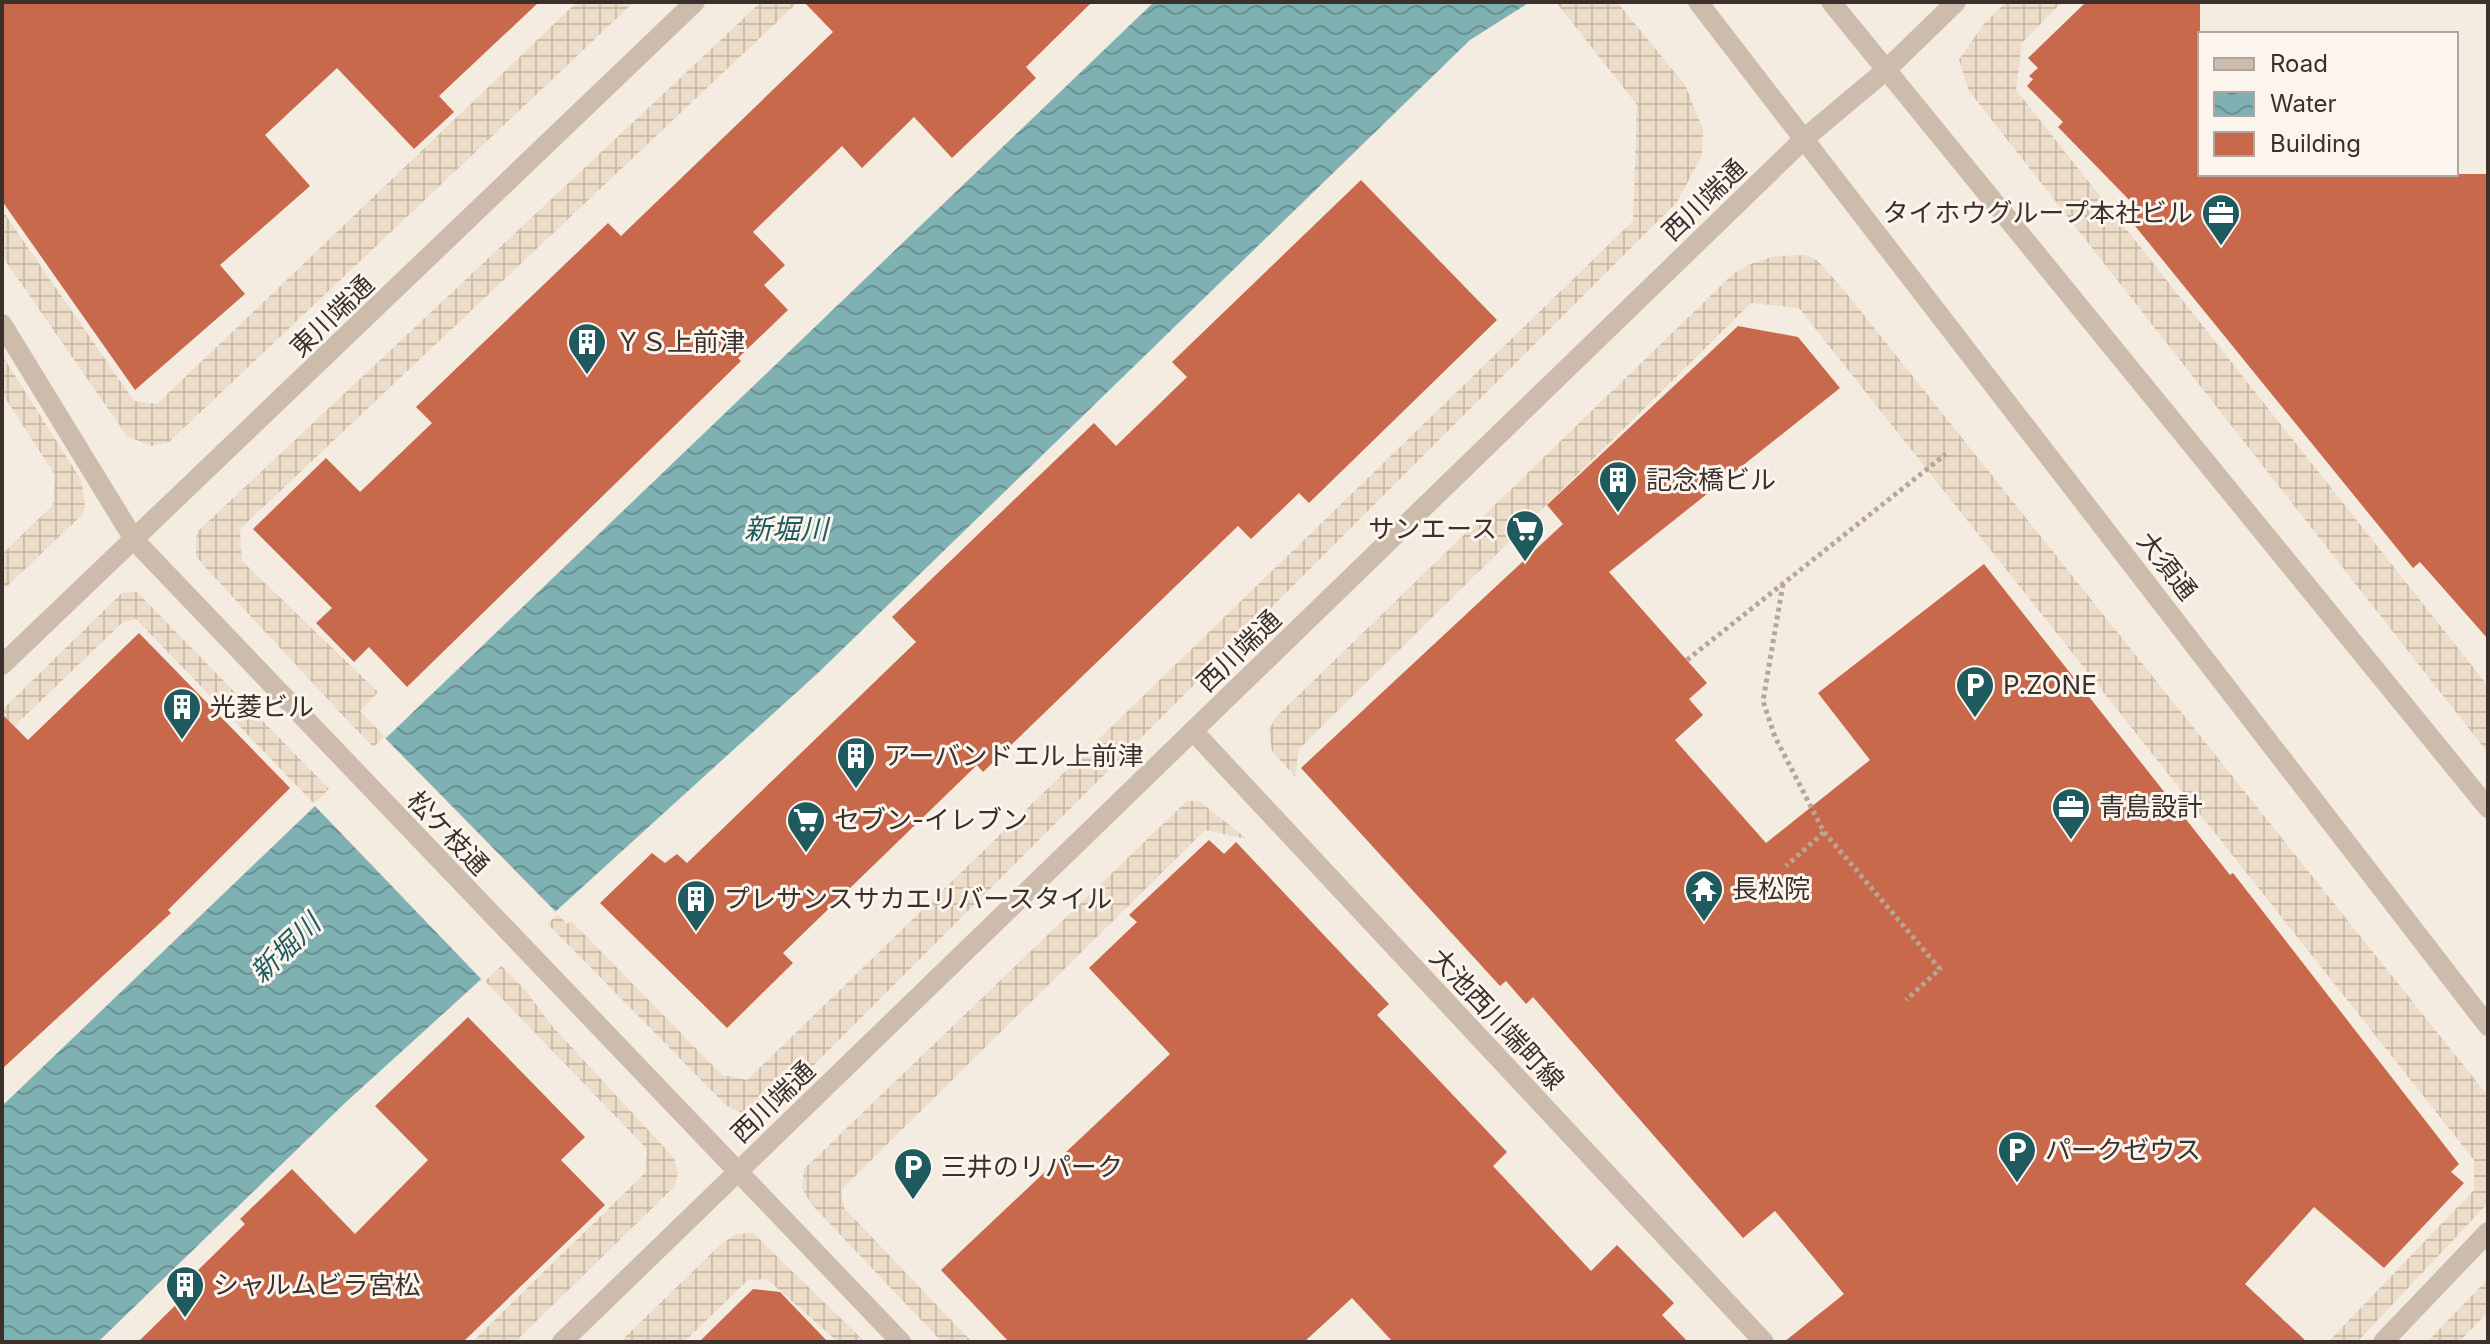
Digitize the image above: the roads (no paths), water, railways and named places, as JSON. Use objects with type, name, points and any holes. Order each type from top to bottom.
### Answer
[{"type":"street","name":"東川端通","points":[[2,665],[695,2]]},
{"type":"street","name":"大須通","points":[[1698,2],[2488,1026]]},
{"type":"street","points":[[1831,2],[2488,808]]},
{"type":"street","name":"西川端通","points":[[562,1342],[1805,138],[1886,70],[1956,2]]},
{"type":"street","name":"松ケ枝通","points":[[2,324],[135,541],[901,1342]]},
{"type":"street","name":"大池西川端町線","points":[[1193,731],[1764,1342]]},
{"type":"street","points":[[2383,1342],[2488,1232]]},
{"type":"water","name":"新堀川","points":[[1154,2],[1530,2],[1470,40],[820,671],[345,1103],[98,1342],[2,1342],[2,1106]]},
{"type":"place","name":"タイホウグループ本社ビル","points":[[2221,247]]},
{"type":"place","name":"ＹＳ上前津","points":[[587,376]]},
{"type":"place","name":"記念橋ビル","points":[[1618,514]]},
{"type":"place","name":"サンエース","points":[[1525,563]]},
{"type":"place","name":"P.ZONE","points":[[1975,719]]},
{"type":"place","name":"光菱ビル","points":[[182,741]]},
{"type":"place","name":"アーバンドエル上前津","points":[[856,790]]},
{"type":"place","name":"青島設計","points":[[2071,841]]},
{"type":"place","name":"セブン-イレブン","points":[[806,854]]},
{"type":"place","name":"長松院","points":[[1704,923]]},
{"type":"place","name":"プレサンスサカエリバースタイル","points":[[696,933]]},
{"type":"place","name":"パークゼウス","points":[[2017,1184]]},
{"type":"place","name":"三井のリパーク","points":[[913,1201]]},
{"type":"place","name":"シャルムビラ宮松","points":[[185,1319]]}]
